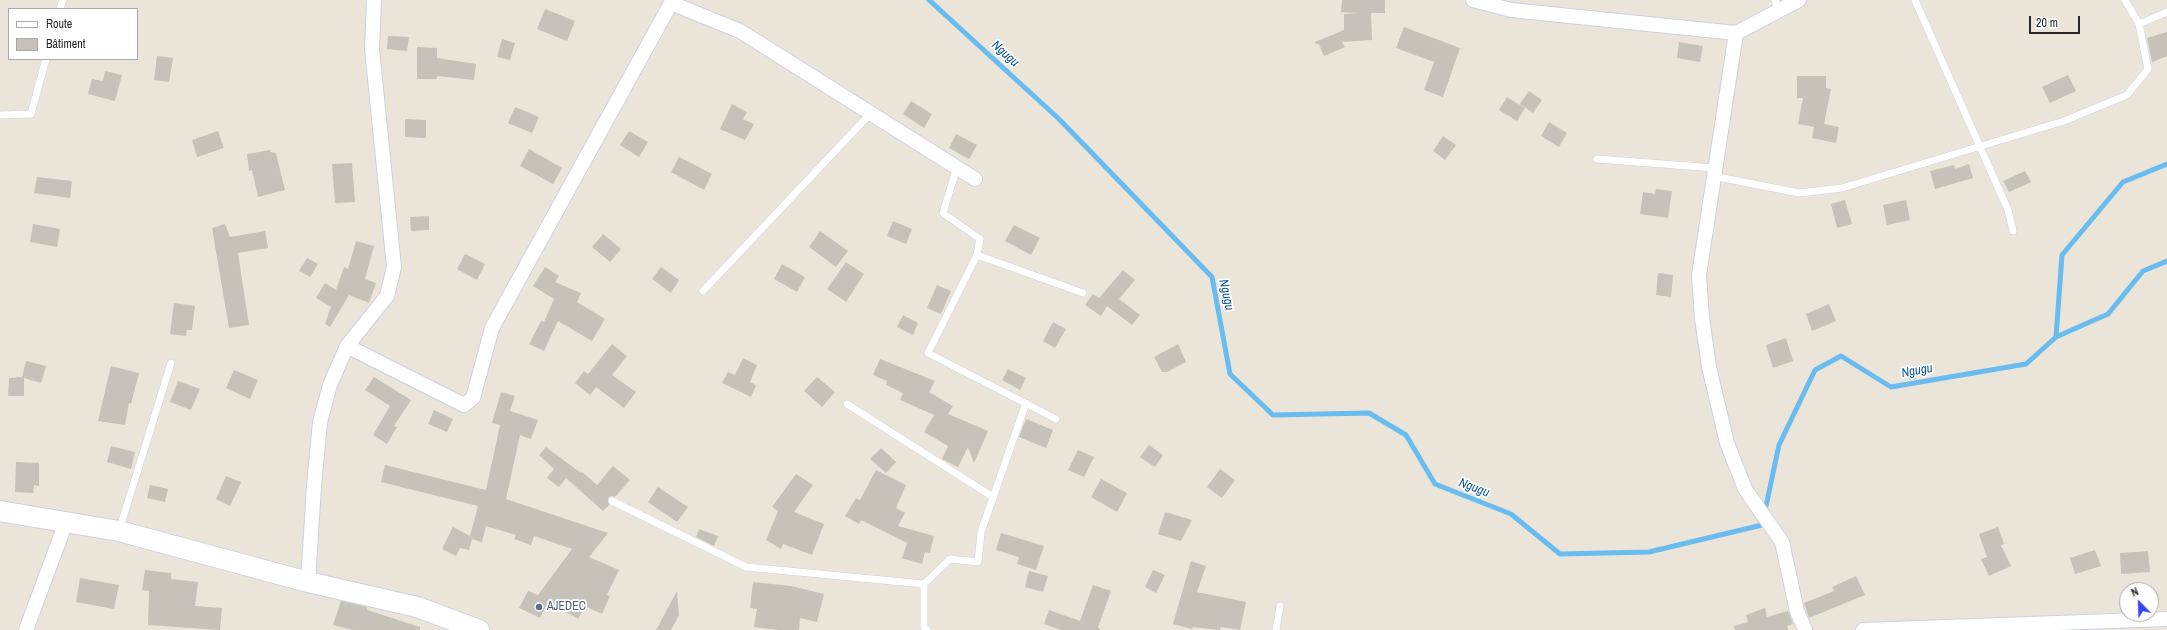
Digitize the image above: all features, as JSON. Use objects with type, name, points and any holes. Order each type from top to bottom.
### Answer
[{"type":"main road","points":[[0,511],[119,531],[308,582],[417,607],[479,630]]},
{"type":"street","points":[[308,582],[320,422],[330,385],[347,346],[387,296],[394,267],[372,49],[374,0]]},
{"type":"street","points":[[1473,0],[1511,10],[1736,33],[1777,5],[1799,0]]},
{"type":"street","points":[[347,346],[464,405],[473,398],[492,328],[671,3],[740,31],[975,179]]},
{"type":"street","points":[[1736,33],[1699,275],[1702,318],[1709,367],[1727,444],[1745,489],[1782,542],[1797,611],[1805,630]]},
{"type":"street","points":[[26,630],[66,522]]},
{"type":"street","points":[[1863,630],[2167,620]]},
{"type":"lane","points":[[1914,0],[2008,210],[2013,231]]},
{"type":"lane","points":[[1597,159],[1714,172],[1799,193],[1842,188],[1980,148],[2064,121],[2127,95],[2148,69],[2139,24],[2125,0]]},
{"type":"lane","points":[[2139,24],[2167,12]]},
{"type":"lane","points":[[0,115],[30,114],[46,60]]},
{"type":"lane","points":[[703,291],[871,113]]},
{"type":"lane","points":[[957,167],[943,213],[980,239],[977,255],[928,353],[1056,418]]},
{"type":"lane","points":[[977,255],[1082,293]]},
{"type":"lane","points":[[119,531],[171,363]]},
{"type":"lane","points":[[927,630],[924,626],[924,584],[950,559],[978,562],[981,532],[1026,403]]},
{"type":"lane","points":[[847,404],[993,496]]},
{"type":"lane","points":[[612,501],[746,567],[924,584]]},
{"type":"lane","points":[[1276,630],[1280,606]]},
{"type":"building","points":[[1342,0],[1385,0],[1385,13],[1371,13],[1372,40],[1342,42],[1345,47],[1324,56],[1319,44],[1316,44],[1315,42],[1344,30],[1344,14],[1358,13],[1341,12]]},
{"type":"building","points":[[545,9],[575,21],[567,41],[537,29]]},
{"type":"building","points":[[1404,27],[1460,48],[1443,97],[1424,90],[1434,62],[1396,48]]},
{"type":"building","points":[[2167,32],[2167,56],[2152,62],[2147,38]]},
{"type":"building","points":[[388,36],[409,37],[407,51],[387,49]]},
{"type":"building","points":[[502,39],[515,43],[510,60],[497,57]]},
{"type":"building","points":[[1679,42],[1703,46],[1700,62],[1677,58]]},
{"type":"building","points":[[417,47],[437,48],[437,58],[476,64],[474,80],[437,76],[437,79],[417,79]]},
{"type":"building","points":[[157,56],[173,58],[169,82],[154,80]]},
{"type":"building","points":[[105,71],[122,75],[115,101],[88,94],[92,79],[103,81]]},
{"type":"building","points":[[2068,75],[2076,91],[2050,103],[2042,87]]},
{"type":"building","points":[[1797,76],[1826,76],[1826,88],[1831,89],[1824,124],[1839,127],[1836,143],[1812,138],[1814,127],[1798,124],[1803,98],[1797,98]]},
{"type":"building","points":[[1529,91],[1542,100],[1533,113],[1520,104]]},
{"type":"building","points":[[1507,97],[1525,108],[1517,121],[1499,110]]},
{"type":"building","points":[[911,101],[932,114],[924,128],[903,114]]},
{"type":"building","points":[[732,104],[747,112],[743,119],[754,124],[745,140],[720,129]]},
{"type":"building","points":[[515,107],[539,117],[532,133],[508,123]]},
{"type":"building","points":[[405,119],[426,120],[426,138],[405,137]]},
{"type":"building","points":[[1549,122],[1567,133],[1559,147],[1541,136]]},
{"type":"building","points":[[218,131],[224,148],[197,157],[192,140]]},
{"type":"building","points":[[629,131],[648,142],[639,157],[620,145]]},
{"type":"building","points":[[956,134],[977,145],[969,159],[949,148]]},
{"type":"building","points":[[1443,136],[1456,145],[1445,160],[1433,151]]},
{"type":"building","points":[[529,149],[562,168],[553,184],[520,166]]},
{"type":"building","points":[[270,150],[270,152],[276,153],[285,190],[258,197],[252,170],[249,171],[247,154]]},
{"type":"building","points":[[679,157],[712,174],[704,190],[671,172]]},
{"type":"building","points":[[352,163],[355,202],[335,203],[332,164]]},
{"type":"building","points":[[1969,164],[1973,178],[1935,189],[1930,171],[1954,165],[1955,169]]},
{"type":"building","points":[[2025,171],[2031,182],[2009,192],[2003,181]]},
{"type":"building","points":[[37,177],[72,181],[70,198],[34,193]]},
{"type":"building","points":[[1656,189],[1672,191],[1668,218],[1640,214],[1643,192],[1655,194]]},
{"type":"building","points":[[1845,200],[1852,224],[1837,228],[1831,204]]},
{"type":"building","points":[[1906,200],[1910,220],[1887,225],[1883,205]]},
{"type":"building","points":[[429,216],[429,230],[411,231],[410,217]]},
{"type":"building","points":[[893,221],[912,229],[906,244],[887,236]]},
{"type":"building","points":[[33,224],[60,229],[57,247],[30,242]]},
{"type":"building","points":[[225,224],[230,237],[265,231],[268,248],[238,253],[249,325],[229,328],[212,228]]},
{"type":"building","points":[[1014,225],[1040,238],[1031,255],[1005,241]]},
{"type":"building","points":[[820,231],[848,251],[836,267],[809,247]]},
{"type":"building","points":[[603,234],[621,249],[610,262],[592,247]]},
{"type":"building","points":[[356,241],[374,246],[365,279],[376,283],[369,303],[349,295],[330,327],[325,324],[331,307],[316,298],[325,283],[336,290],[344,267],[348,269]]},
{"type":"building","points":[[465,254],[485,264],[477,280],[457,269]]},
{"type":"building","points":[[307,258],[318,264],[310,277],[299,271]]},
{"type":"building","points":[[846,262],[864,274],[846,302],[827,289]]},
{"type":"building","points":[[782,264],[805,277],[797,292],[774,279]]},
{"type":"building","points":[[545,267],[559,276],[555,282],[581,293],[577,302],[605,319],[592,341],[558,321],[544,351],[529,344],[541,321],[544,322],[554,299],[533,286]]},
{"type":"building","points":[[661,267],[679,280],[671,293],[652,279]]},
{"type":"building","points":[[1123,270],[1135,280],[1119,299],[1140,315],[1132,325],[1107,306],[1101,316],[1085,305],[1093,294],[1099,298]]},
{"type":"building","points":[[1658,273],[1673,275],[1671,297],[1656,295]]},
{"type":"building","points":[[937,285],[951,291],[941,314],[927,308]]},
{"type":"building","points":[[174,303],[195,306],[192,330],[187,330],[186,336],[170,334]]},
{"type":"building","points":[[1829,304],[1836,321],[1812,331],[1806,314]]},
{"type":"building","points":[[903,315],[918,323],[913,335],[897,327]]},
{"type":"building","points":[[1053,322],[1066,329],[1055,348],[1043,341]]},
{"type":"building","points":[[1786,338],[1793,361],[1773,368],[1766,345]]},
{"type":"building","points":[[612,344],[627,356],[612,375],[636,392],[624,408],[596,387],[590,395],[575,383],[584,371],[588,374]]},
{"type":"building","points":[[1178,344],[1186,362],[1167,372],[1162,372],[1154,357]]},
{"type":"building","points":[[743,358],[757,365],[750,382],[756,385],[751,397],[722,383],[728,372],[735,375]]},
{"type":"building","points":[[880,359],[935,381],[929,392],[953,406],[948,414],[988,431],[974,463],[968,447],[958,467],[942,459],[948,446],[924,432],[934,415],[900,400],[903,393],[886,385],[887,381],[873,375]]},
{"type":"building","points":[[26,361],[46,366],[41,383],[24,378],[24,396],[8,396],[9,378],[22,377]]},
{"type":"building","points":[[111,366],[139,373],[131,404],[129,403],[125,425],[98,421]]},
{"type":"building","points":[[1008,369],[1026,378],[1020,390],[1002,380]]},
{"type":"building","points":[[234,370],[258,380],[250,399],[226,388]]},
{"type":"building","points":[[374,377],[411,400],[394,426],[397,427],[387,444],[373,435],[390,406],[365,390]]},
{"type":"building","points":[[817,377],[835,392],[822,407],[804,391]]},
{"type":"building","points":[[178,381],[200,389],[191,410],[170,402]]},
{"type":"building","points":[[501,392],[515,396],[510,411],[538,420],[531,439],[520,435],[506,499],[608,533],[589,557],[619,570],[607,595],[610,596],[602,614],[585,606],[578,619],[548,602],[540,618],[519,608],[528,591],[538,595],[572,549],[534,536],[531,545],[514,539],[516,535],[486,526],[482,542],[472,539],[469,550],[460,548],[456,556],[442,549],[453,527],[470,536],[478,506],[381,482],[385,465],[486,490],[500,425],[492,423]]},
{"type":"building","points":[[434,410],[453,419],[447,432],[428,424]]},
{"type":"building","points":[[1026,419],[1053,430],[1046,448],[1019,437]]},
{"type":"building","points":[[1149,445],[1163,455],[1155,467],[1140,457]]},
{"type":"building","points":[[111,446],[135,452],[131,469],[107,462]]},
{"type":"building","points":[[546,447],[581,473],[582,472],[597,485],[613,466],[630,480],[615,497],[611,496],[608,498],[609,505],[603,511],[566,478],[559,487],[547,478],[554,469],[539,455]]},
{"type":"building","points":[[881,448],[896,462],[886,473],[870,459]]},
{"type":"building","points":[[1078,450],[1094,457],[1084,477],[1068,470]]},
{"type":"building","points":[[16,462],[39,463],[39,486],[34,485],[33,493],[15,492]]},
{"type":"building","points":[[1220,469],[1235,480],[1222,498],[1207,487]]},
{"type":"building","points":[[876,470],[906,485],[896,508],[905,513],[898,526],[934,536],[930,553],[925,552],[922,564],[902,558],[907,543],[861,520],[859,524],[845,516],[856,498],[860,500]]},
{"type":"building","points":[[796,474],[813,485],[794,512],[824,524],[812,555],[783,544],[781,549],[766,540],[778,511],[772,507]]},
{"type":"building","points":[[226,476],[241,482],[230,506],[216,499]]},
{"type":"building","points":[[1101,479],[1127,493],[1117,512],[1091,497]]},
{"type":"building","points":[[150,485],[168,489],[165,502],[147,498]]},
{"type":"building","points":[[658,487],[688,507],[677,522],[648,502]]},
{"type":"building","points":[[1165,512],[1192,520],[1181,541],[1158,534]]},
{"type":"building","points":[[1998,527],[2004,544],[2001,545],[2011,566],[1989,576],[1981,559],[1987,557],[1979,534]]},
{"type":"building","points":[[699,529],[718,536],[714,546],[696,537]]},
{"type":"building","points":[[1001,533],[1044,546],[1036,570],[1017,564],[1019,557],[996,550]]},
{"type":"building","points":[[2095,550],[2101,566],[2075,574],[2070,558]]},
{"type":"building","points":[[2148,551],[2150,572],[2121,574],[2120,553]]},
{"type":"building","points":[[1191,561],[1206,566],[1197,592],[1246,602],[1240,630],[1221,627],[1220,630],[1193,627],[1192,629],[1173,624]]},
{"type":"building","points":[[145,570],[171,573],[171,579],[198,582],[195,606],[222,608],[220,630],[148,625],[149,591],[142,590]]},
{"type":"building","points":[[1153,570],[1165,575],[1156,593],[1145,587]]},
{"type":"building","points":[[1029,571],[1048,576],[1043,592],[1025,587]]},
{"type":"building","points":[[1856,576],[1865,595],[1809,618],[1804,603],[1834,591],[1832,587]]},
{"type":"building","points":[[80,578],[119,585],[114,609],[76,602]]},
{"type":"building","points":[[753,582],[791,586],[824,594],[817,622],[800,618],[799,630],[778,630],[754,627],[757,609],[750,608]]},
{"type":"building","points":[[1093,585],[1111,591],[1098,627],[1100,630],[1061,630],[1044,624],[1049,610],[1080,621]]},
{"type":"building","points":[[677,591],[679,615],[671,630],[656,630]]},
{"type":"building","points":[[341,601],[367,607],[367,610],[420,627],[420,630],[353,630],[333,625]]},
{"type":"building","points":[[1765,608],[1767,617],[1788,611],[1793,624],[1787,626],[1788,630],[1735,630],[1734,626],[1748,622],[1746,615]]},
{"type":"waterway","name":"Ngugu","points":[[929,0],[1059,119],[1212,277],[1230,374],[1273,415],[1369,413],[1406,435],[1435,484],[1511,514],[1560,554],[1649,552],[1762,525],[1779,445],[1815,370],[1841,356],[1891,387],[2026,364],[2056,337],[2108,314],[2143,271],[2167,261]]},
{"type":"waterway","name":"Ngugu","points":[[2056,337],[2062,255],[2123,182],[2167,164]]},
{"type":"place","name":"AJEDEC","points":[[539,607]]}]
